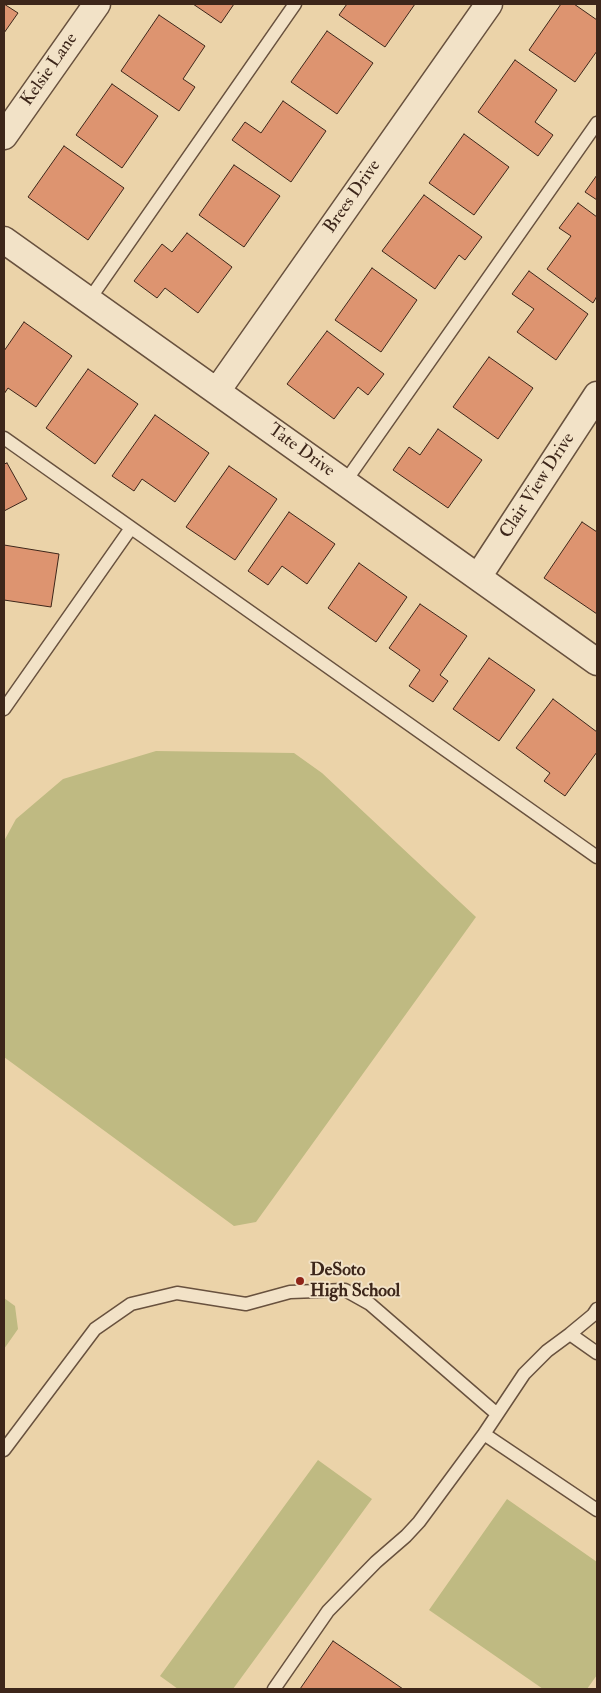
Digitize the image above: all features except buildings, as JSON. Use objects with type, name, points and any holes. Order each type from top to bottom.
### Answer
[{"type":"street","name":"Kelsie Lane","points":[[4,136],[97,4]]},
{"type":"street","name":"Brees Drive","points":[[217,391],[489,4]]},
{"type":"street","name":"Tate Drive","points":[[4,240],[597,662]]},
{"type":"street","name":"Clair View Drive","points":[[478,577],[597,395]]},
{"type":"lane","points":[[89,300],[295,4]]},
{"type":"lane","points":[[344,482],[597,123]]},
{"type":"lane","points":[[4,438],[597,857]]},
{"type":"lane","points":[[4,709],[131,528]]},
{"type":"lane","points":[[4,1450],[95,1329],[132,1304],[177,1293],[246,1304],[290,1292],[345,1290],[370,1304],[497,1414]]},
{"type":"lane","points":[[274,1689],[328,1611],[419,1522],[484,1434],[524,1374],[547,1351],[592,1315],[597,1308]]},
{"type":"lane","points":[[570,1334],[597,1353]]},
{"type":"lane","points":[[484,1434],[597,1510]]},
{"type":"shaded area","points":[[156,751],[294,753],[322,773],[476,917],[256,1222],[234,1226],[4,1057],[4,841],[16,819],[63,779]]},
{"type":"shaded area","points":[[4,1298],[15,1306],[18,1329],[4,1349]]},
{"type":"shaded area","points":[[318,1460],[372,1499],[233,1689],[178,1689],[160,1676]]},
{"type":"shaded area","points":[[507,1499],[597,1562],[597,1675],[587,1689],[543,1689],[429,1610]]},
{"type":"place","name":"DeSoto High School","points":[[300,1281]]}]
